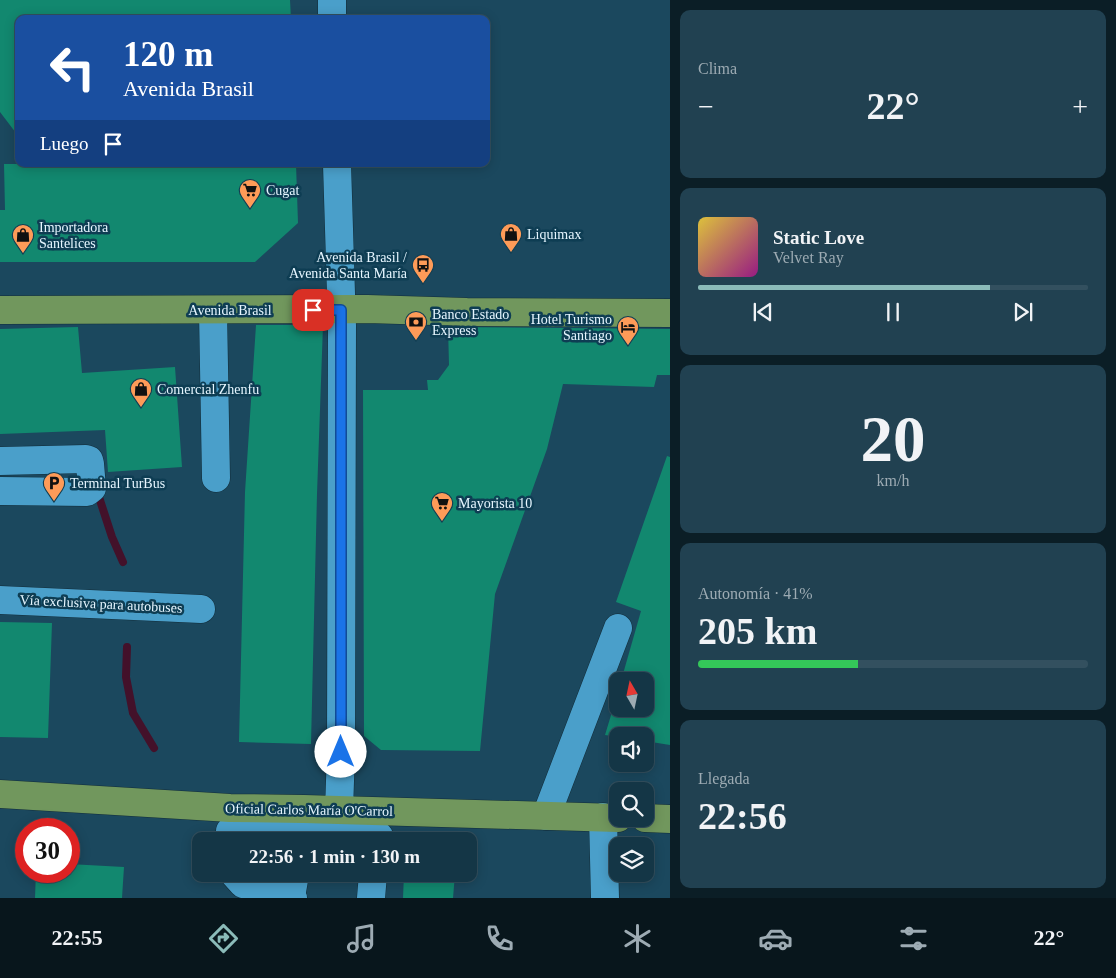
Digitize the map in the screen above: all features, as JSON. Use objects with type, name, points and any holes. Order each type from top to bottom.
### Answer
[{"type":"main road","name":"Avenida Brasil","points":[[0,310],[367,309],[467,312],[670,313]]},
{"type":"main road","name":"Oficial Carlos María O'Carrol","points":[[0,794],[230,827],[339,810],[381,830],[546,816],[609,817]]},
{"type":"main road","points":[[654,818],[670,819]]},
{"type":"street","points":[[332,0],[332,15]]},
{"type":"street","points":[[337,167],[341,259],[341,752],[339,810]]},
{"type":"street","points":[[213,310],[216,478]]},
{"type":"street","points":[[0,461],[86,459],[89,460],[90,464],[92,488],[87,492],[0,490]]},
{"type":"street","name":"Vía exclusiva para autobuses","points":[[0,600],[201,609]]},
{"type":"street","points":[[546,816],[618,628]]},
{"type":"street","points":[[230,827],[266,832]]},
{"type":"street","points":[[605,898],[609,827]]},
{"type":"street","points":[[358,832],[381,830]]},
{"type":"street","points":[[241,882],[292,898],[293,882]]},
{"type":"street","points":[[371,898],[373,882]]},
{"type":"building","points":[[0,0],[290,0],[291,15],[15,15],[15,132],[0,112]]},
{"type":"building","points":[[4,164],[15,164],[15,167],[296,167],[298,223],[255,262],[0,262],[0,210],[5,210]]},
{"type":"building","points":[[256,325],[323,325],[311,744],[239,742],[245,492]]},
{"type":"building","points":[[78,327],[82,373],[175,367],[182,467],[108,472],[105,430],[0,434],[0,329]]},
{"type":"building","name":"Mayorista 10","points":[[448,327],[670,329],[670,375],[657,375],[654,387],[563,384],[547,449],[495,594],[480,751],[381,750],[364,736],[363,390],[428,390],[427,380],[438,380],[449,365]]},
{"type":"building","points":[[667,456],[670,457],[670,745],[654,742],[654,727],[609,727],[609,736],[605,735],[610,718],[654,718],[654,672],[624,672],[641,611],[616,602]]},
{"type":"building","points":[[0,622],[52,623],[48,738],[0,737]]},
{"type":"building","points":[[80,865],[124,867],[122,898],[35,898],[36,883],[80,883]]},
{"type":"building","points":[[404,882],[454,882],[453,898],[403,898]]},
{"type":"waterway","points":[[97,491],[112,537],[123,562]]},
{"type":"waterway","points":[[127,647],[126,677],[133,713],[154,748]]},
{"type":"place","name":"Cugat","points":[[250,209]]},
{"type":"place","name":"Liquimax","points":[[511,253]]},
{"type":"place","name":"Importadora Santelices","points":[[23,254]]},
{"type":"place","name":"Avenida Brasil / Avenida Santa María","points":[[423,284]]},
{"type":"place","name":"Banco Estado Express","points":[[416,341]]},
{"type":"place","name":"Hotel Turismo Santiago","points":[[628,346]]},
{"type":"place","name":"Comercial Zhenfu","points":[[141,408]]},
{"type":"place","name":"Terminal TurBus","points":[[54,502]]},
{"type":"place","name":"Mayorista 10","points":[[442,522]]},
{"type":"route","points":[[313,310],[341,310],[341,752]]}]
